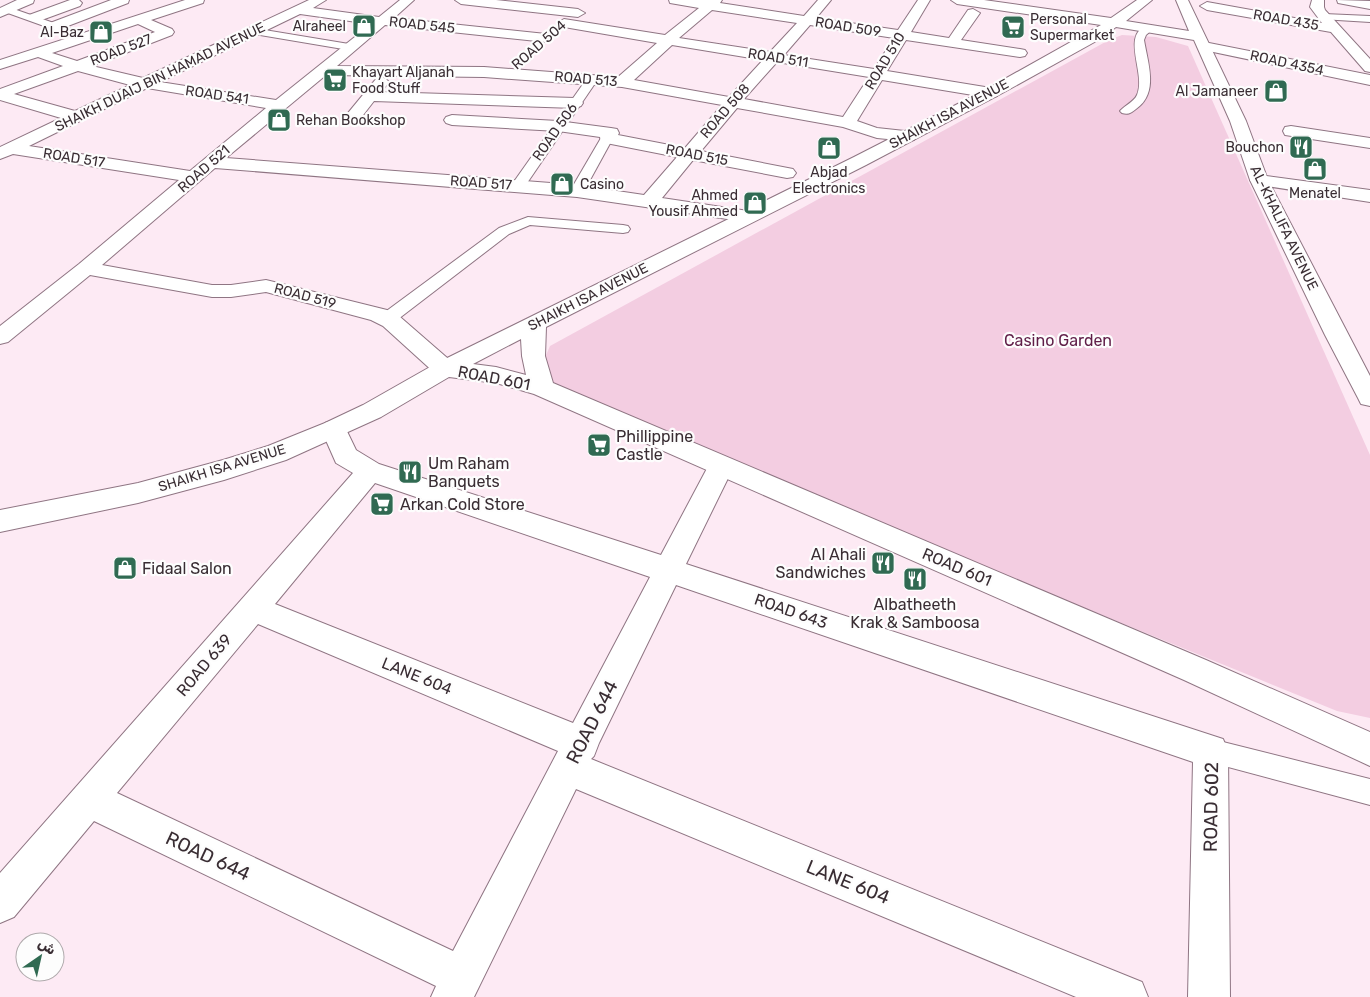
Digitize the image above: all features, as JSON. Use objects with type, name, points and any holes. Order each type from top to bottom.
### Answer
[{"type":"street","points":[[4,11],[28,0]]},
{"type":"street","points":[[34,18],[84,0]]},
{"type":"street","points":[[55,26],[121,0]]},
{"type":"street","points":[[0,65],[198,0]]},
{"type":"street","name":"ROAD 521","points":[[0,337],[86,268],[321,70],[408,0]]},
{"type":"street","points":[[462,0],[578,13]]},
{"type":"street","name":"ROAD 509","points":[[675,0],[713,3],[806,20],[1020,53]]},
{"type":"street","name":"ROAD 508","points":[[648,202],[733,102],[825,0]]},
{"type":"street","name":"ROAD 510","points":[[848,123],[924,0]]},
{"type":"street","name":"ROAD 4354","points":[[957,0],[994,3],[1149,28],[1370,80]]},
{"type":"street","name":"SHAIKH ISA AVENUE","points":[[0,521],[138,493],[224,470],[277,453],[334,429],[372,411],[445,369],[860,161],[991,93],[1116,23],[1146,0]]},
{"type":"street","name":"AL-KHALIFA AVENUE","points":[[1182,0],[1238,121],[1259,180],[1336,335],[1370,398]]},
{"type":"street","name":"ROAD 435","points":[[1318,0],[1317,7],[1324,17],[1370,68]]},
{"type":"street","points":[[1343,0],[1370,5]]},
{"type":"street","name":"ROAD 545","points":[[308,3],[381,21],[546,38]]},
{"type":"street","name":"SHAIKH DUAIJ BIN HAMAD AVENUE","points":[[6,151],[308,3]]},
{"type":"street","points":[[622,82],[668,40],[713,3]]},
{"type":"street","name":"ROAD 504","points":[[533,50],[564,23],[590,4]]},
{"type":"street","name":"ROAD 435","points":[[1207,6],[1335,29]]},
{"type":"street","points":[[952,42],[974,13]]},
{"type":"street","name":"ROAD 527","points":[[0,94],[118,52],[167,32],[140,20]]},
{"type":"street","name":"ROAD 511","points":[[564,23],[991,93]]},
{"type":"street","points":[[87,38],[118,52]]},
{"type":"street","points":[[149,40],[168,45]]},
{"type":"street","points":[[186,49],[204,54]]},
{"type":"street","name":"ROAD 541","points":[[40,52],[76,67],[142,84],[280,105]]},
{"type":"street","name":"ROAD 504","points":[[507,73],[520,62]]},
{"type":"street","name":"ROAD 513","points":[[321,70],[484,72],[533,74],[622,82],[848,123],[861,130],[908,136]]},
{"type":"street","points":[[354,116],[389,71]]},
{"type":"street","points":[[416,98],[434,71]]},
{"type":"street","points":[[468,99],[484,72]]},
{"type":"street","points":[[519,101],[533,74]]},
{"type":"street","points":[[0,94],[77,117]]},
{"type":"street","points":[[370,96],[575,103]]},
{"type":"street","name":"ROAD 515","points":[[452,120],[558,126],[611,133],[608,138],[787,173]]},
{"type":"street","points":[[848,123],[858,145],[860,161]]},
{"type":"street","points":[[1291,131],[1370,143]]},
{"type":"street","name":"ROAD 517","points":[[6,151],[195,177]]},
{"type":"street","name":"ROAD 517","points":[[212,162],[518,186],[577,192],[748,216]]},
{"type":"street","points":[[1259,180],[1370,196]]},
{"type":"street","name":"ROAD 519","points":[[86,268],[212,291],[231,291],[266,286],[387,319],[445,369]]},
{"type":"street","name":"ROAD 601","points":[[536,323],[532,336],[533,362],[543,388]]},
{"type":"street","name":"ROAD 601","points":[[445,369],[496,375],[543,388],[1195,670],[1370,749]]},
{"type":"street","points":[[334,429],[345,456],[370,471]]},
{"type":"street","name":"ROAD 644","points":[[89,799],[457,987],[670,570],[721,466]]},
{"type":"street","name":"ROAD 643","points":[[370,471],[1212,752]]},
{"type":"street","name":"ROAD 639","points":[[0,903],[370,471]]},
{"type":"street","name":"LANE 604","points":[[252,608],[575,756],[1127,997]]},
{"type":"street","name":"ROAD 602","points":[[1208,997],[1212,752]]},
{"type":"lane","points":[[4,11],[34,18],[87,38]]},
{"type":"lane","points":[[1324,17],[1370,20]]},
{"type":"lane","points":[[1126,111],[1143,96],[1145,88],[1139,40],[1142,33],[1149,28]]},
{"type":"lane","points":[[252,30],[349,47]]},
{"type":"lane","name":"ROAD 506","points":[[518,186],[592,79]]},
{"type":"lane","points":[[577,192],[608,138]]},
{"type":"lane","points":[[387,319],[504,231],[514,226],[528,221],[623,229]]},
{"type":"lane","name":"ROAD 602","points":[[1212,752],[1370,792]]},
{"type":"green space","name":"Casino Garden","points":[[1122,35],[1156,37],[1188,46],[1370,455],[1370,718],[1337,711],[563,395],[540,369],[550,346],[1109,40]]},
{"type":"place","name":"Alraheel","points":[[364,26]]},
{"type":"place","name":"Personal Supermarket","points":[[1013,27]]},
{"type":"place","name":"Al-Baz","points":[[101,32]]},
{"type":"place","name":"Khayart Aljanah Food Stuff","points":[[335,80]]},
{"type":"place","name":"Al Jamaneer","points":[[1276,91]]},
{"type":"place","name":"Rehan Bookshop","points":[[279,120]]},
{"type":"place","name":"Bouchon","points":[[1301,147]]},
{"type":"place","name":"Abjad Electronics","points":[[829,148]]},
{"type":"place","name":"Menatel","points":[[1315,169]]},
{"type":"place","name":"Casino","points":[[562,184]]},
{"type":"place","name":"Ahmed Yousif Ahmed","points":[[755,203]]},
{"type":"place","name":"Phillippine Castle","points":[[599,445]]},
{"type":"place","name":"Um Raham Banquets","points":[[410,472]]},
{"type":"place","name":"Arkan Cold Store","points":[[382,504]]},
{"type":"place","name":"Al Ahali Sandwiches","points":[[883,563]]},
{"type":"place","name":"Fidaal Salon","points":[[125,568]]},
{"type":"place","name":"Albatheeth Krak & Samboosa","points":[[915,579]]}]
